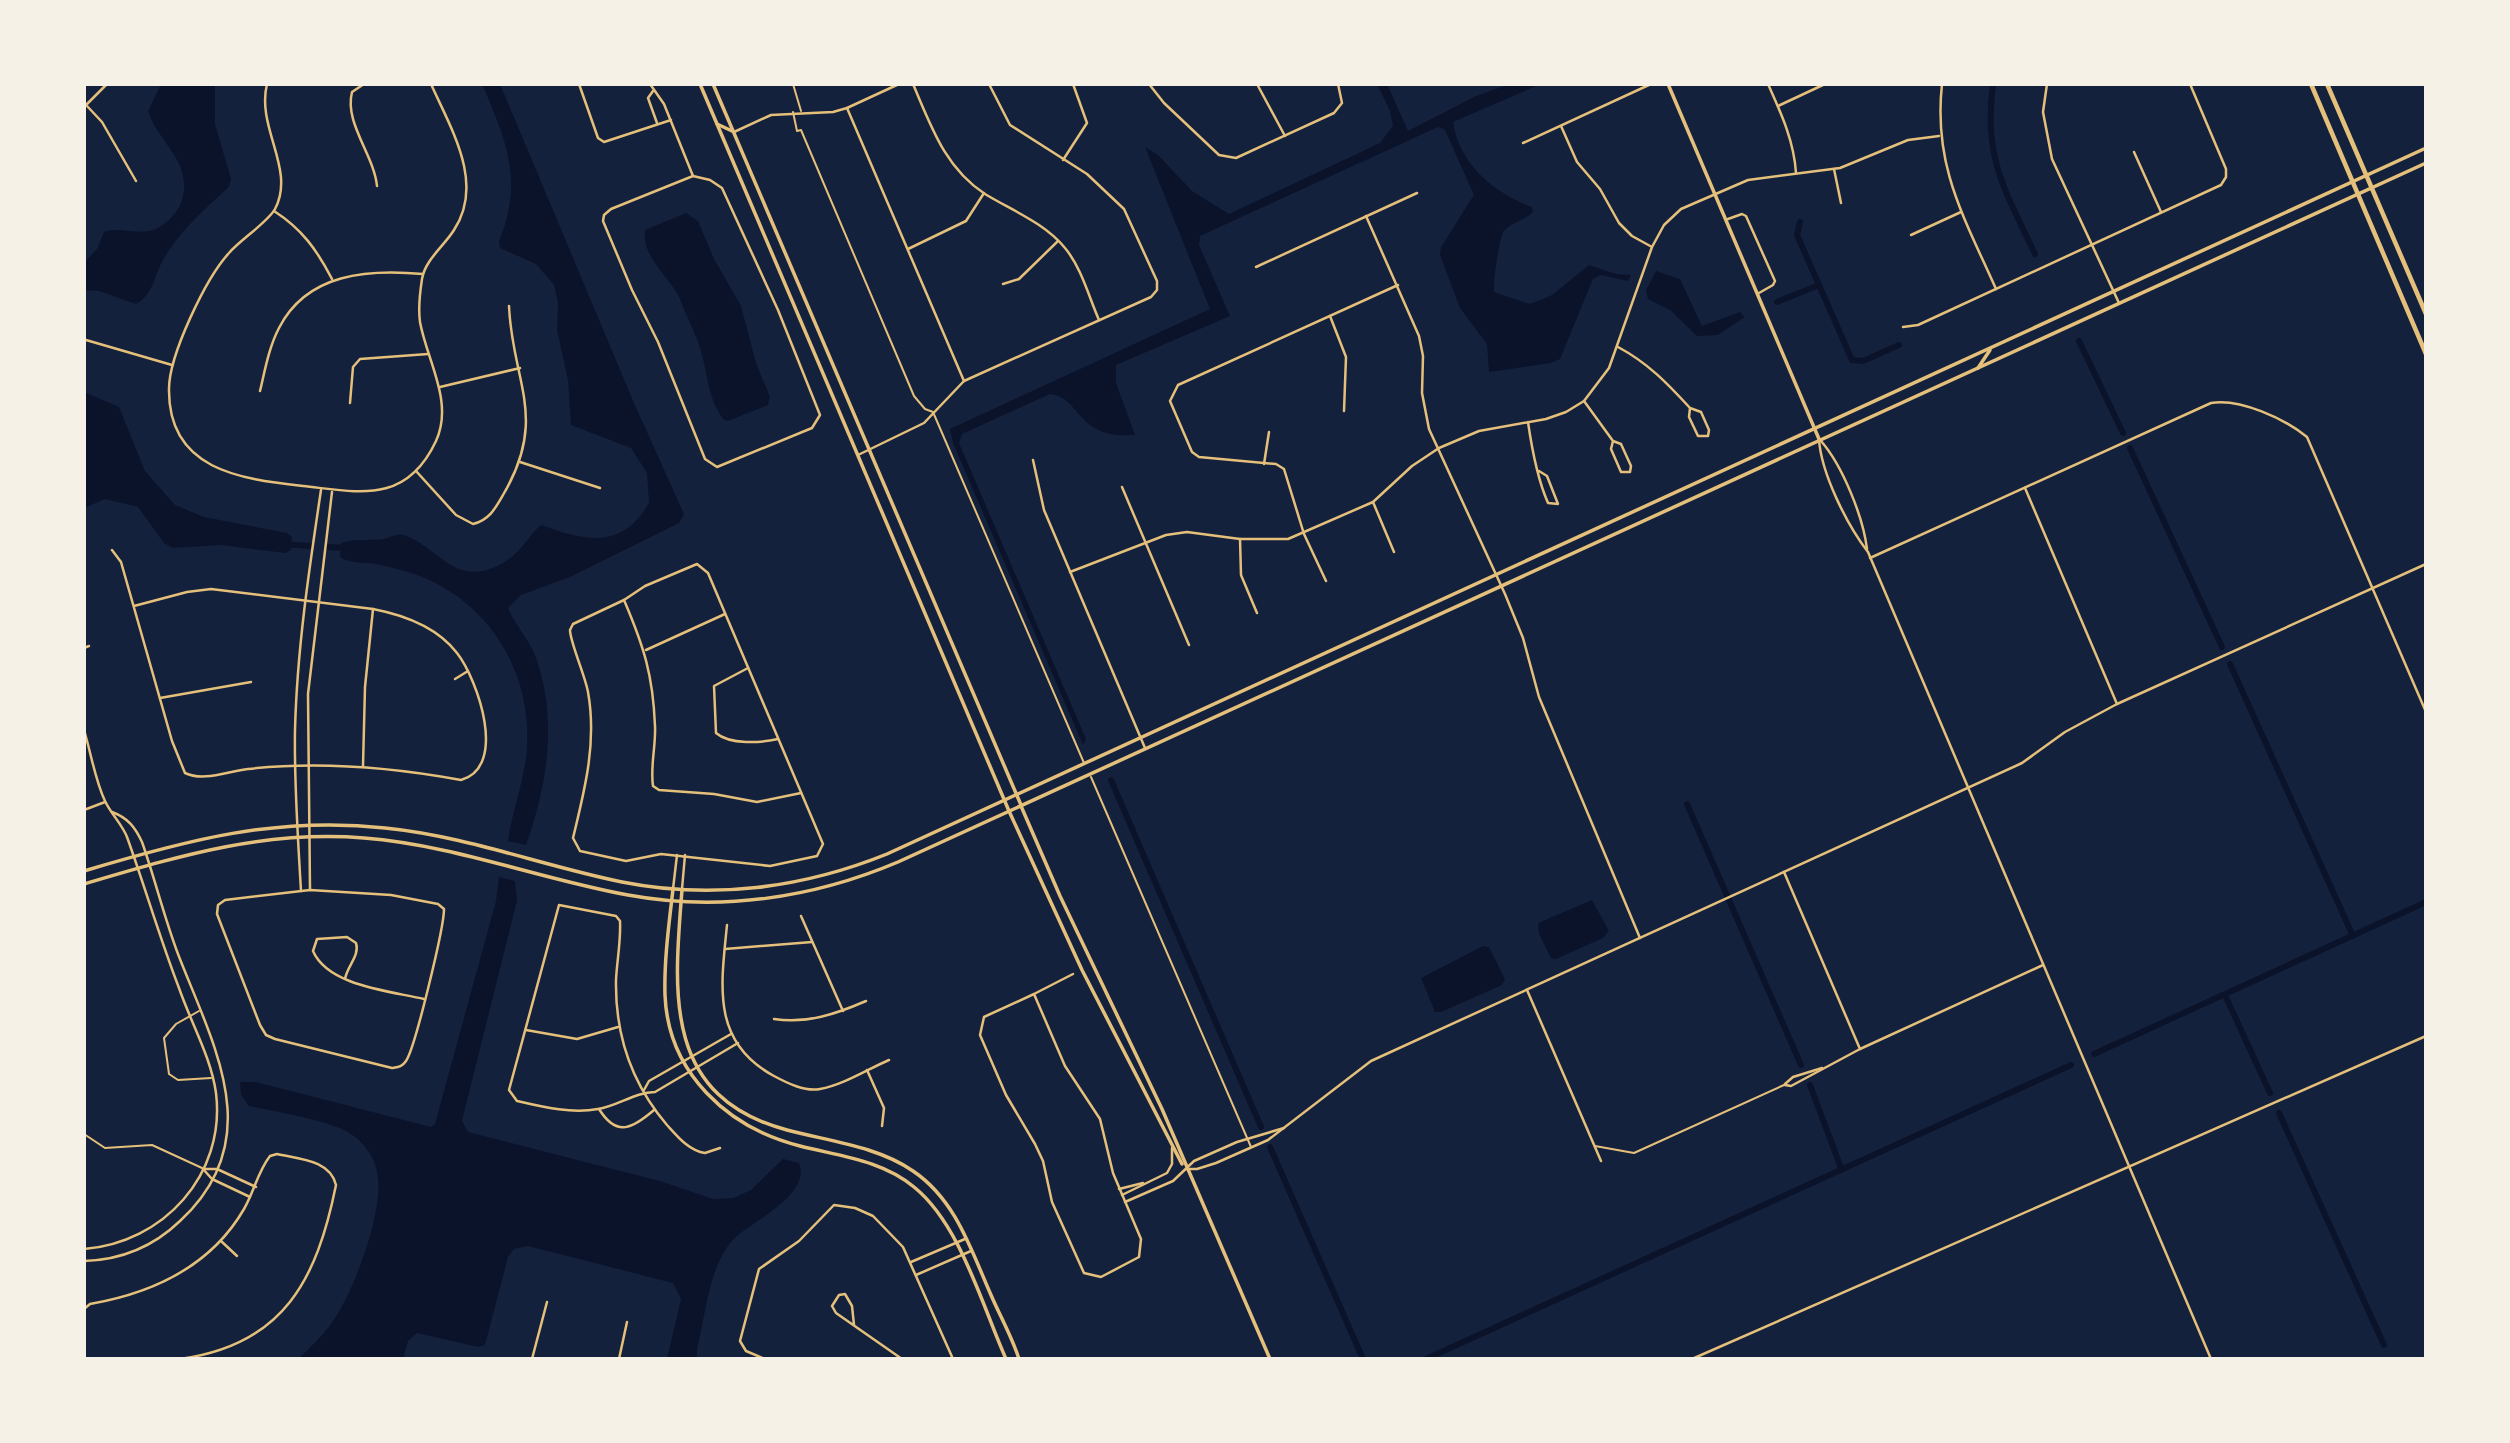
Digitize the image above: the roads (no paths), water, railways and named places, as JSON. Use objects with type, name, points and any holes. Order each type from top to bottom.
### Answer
[{"type":"main road","points":[[699,84],[1009,811],[1082,970],[1172,1148],[1186,1169]]},
{"type":"main road","points":[[713,84],[1060,897],[1162,1109],[1270,1359]]},
{"type":"main road","points":[[1668,84],[1717,193],[1819,439]]},
{"type":"main road","points":[[2311,84],[2426,354]]},
{"type":"main road","points":[[2327,84],[2426,314]]},
{"type":"main road","points":[[716,122],[733,132]]},
{"type":"main road","points":[[84,871],[223,833],[308,824],[416,832],[623,882],[682,890],[749,889],[833,873],[887,854],[1085,764],[2426,148]]},
{"type":"main road","points":[[84,884],[235,842],[308,836],[409,844],[605,890],[681,902],[757,900],[838,884],[890,866],[2426,163]]},
{"type":"main road","points":[[1978,368],[1992,348]]},
{"type":"main road","points":[[673,889],[665,996],[670,1026],[688,1073],[714,1102],[736,1119],[779,1140],[867,1162],[905,1180],[931,1203],[956,1243],[1006,1359]]},
{"type":"main road","points":[[682,890],[676,996],[681,1028],[698,1067],[730,1102],[767,1124],[874,1152],[912,1170],[944,1201],[966,1238],[1019,1359]]},
{"type":"street","points":[[107,84],[86,106],[102,122],[136,181]]},
{"type":"street","points":[[267,84],[264,116],[282,178],[274,211],[249,232],[209,278],[172,365],[169,406],[184,440],[197,457],[215,469],[235,476],[332,492],[376,492],[400,483],[416,471],[438,438],[442,414],[440,387],[420,320],[423,274],[460,221],[467,176],[461,154],[432,84]]},
{"type":"street","points":[[363,84],[352,92],[350,111],[376,170],[377,186]]},
{"type":"street","points":[[579,84],[598,138],[604,142],[671,120]]},
{"type":"street","points":[[650,84],[671,120],[693,176]]},
{"type":"street","points":[[733,132],[771,115],[801,111],[833,112],[847,108],[899,84]]},
{"type":"street","points":[[913,84],[941,150],[955,167],[984,193],[1058,240],[1073,261],[1099,320]]},
{"type":"street","points":[[858,455],[916,428],[964,381],[1151,297],[1157,290],[1157,281],[1124,209],[1087,174],[1010,125],[989,84]]},
{"type":"street","points":[[1063,160],[1087,123],[1073,84]]},
{"type":"street","points":[[1149,84],[1164,103],[1219,155],[1227,158],[1236,158],[1334,113],[1342,103],[1338,84]]},
{"type":"street","points":[[1257,84],[1285,136]]},
{"type":"street","points":[[1523,142],[1651,84]]},
{"type":"street","points":[[1768,84],[1795,154],[1796,173]]},
{"type":"street","points":[[1777,106],[1825,84]]},
{"type":"street","points":[[1942,84],[1939,136],[1950,184],[1996,289]]},
{"type":"street","points":[[2047,84],[2043,112],[2046,141],[2119,304]]},
{"type":"street","points":[[1903,327],[1918,325],[2221,185],[2226,177],[2226,169],[2190,84]]},
{"type":"street","points":[[654,90],[648,97],[657,123]]},
{"type":"street","points":[[847,108],[964,381]]},
{"type":"street","points":[[1561,126],[1577,162],[1600,189],[1619,223],[1632,236],[1652,247]]},
{"type":"street","points":[[1070,572],[1166,535],[1187,532],[1240,539],[1288,539],[1304,534],[1373,502],[1412,466],[1439,448],[1479,431],[1566,412],[1584,401],[1609,368],[1652,247],[1664,225],[1681,208],[1764,176],[1834,169],[1908,140],[1939,136]]},
{"type":"street","points":[[2134,152],[2161,212]]},
{"type":"street","points":[[1834,169],[1841,203]]},
{"type":"street","points":[[693,176],[710,180],[722,188],[778,310],[820,415],[812,428],[717,467],[710,465],[679,399],[658,342],[603,221],[604,215],[693,176]]},
{"type":"street","points":[[908,249],[966,221],[984,193]]},
{"type":"street","points":[[1256,267],[1417,193]]},
{"type":"street","points":[[274,211],[294,224],[317,250],[332,279]]},
{"type":"street","points":[[1911,235],[1961,212]]},
{"type":"street","points":[[1728,219],[1742,214],[1746,216],[1775,281],[1759,293]]},
{"type":"street","points":[[1366,216],[1419,336],[1425,412],[1523,638],[1539,697],[1640,938]]},
{"type":"street","points":[[1003,284],[1019,279],[1058,240]]},
{"type":"street","points":[[260,391],[279,327],[293,307],[332,279],[364,272],[423,274]]},
{"type":"street","points":[[1326,581],[1304,534],[1284,469],[1264,464],[1199,457],[1192,452],[1170,401],[1172,392],[1178,384],[1398,285]]},
{"type":"street","points":[[416,471],[456,515],[473,524],[490,517],[512,481],[527,411],[509,306]]},
{"type":"street","points":[[1330,316],[1346,358],[1345,411]]},
{"type":"street","points":[[86,340],[172,365]]},
{"type":"street","points":[[1618,347],[1643,360],[1690,408],[1701,412],[1709,430],[1708,436],[1698,436],[1689,417],[1690,408]]},
{"type":"street","points":[[350,403],[353,366],[360,359],[428,354]]},
{"type":"street","points":[[440,387],[520,368]]},
{"type":"street","points":[[1584,401],[1613,441],[1621,444],[1631,467],[1626,474],[1621,472],[1611,449],[1613,441]]},
{"type":"street","points":[[1870,558],[2211,403],[2221,401],[2293,427],[2307,437],[2426,712]]},
{"type":"street","points":[[1528,422],[1539,471],[1538,480],[1548,503],[1559,504],[1547,475],[1539,471]]},
{"type":"street","points":[[1264,464],[1269,432]]},
{"type":"street","points":[[1819,439],[1820,457],[1855,535],[1868,552]]},
{"type":"street","points":[[1819,439],[1832,454],[1849,492],[1865,530],[1870,558],[2211,1359]]},
{"type":"street","points":[[1033,460],[1044,510],[1145,748]]},
{"type":"street","points":[[518,462],[600,488]]},
{"type":"street","points":[[1122,487],[1189,645]]},
{"type":"street","points":[[2025,488],[2117,704]]},
{"type":"street","points":[[301,891],[295,765],[297,693],[305,602],[321,490]]},
{"type":"street","points":[[310,890],[306,765],[308,694],[332,492]]},
{"type":"street","points":[[1373,502],[1394,552]]},
{"type":"street","points":[[1240,539],[1241,575],[1257,613]]},
{"type":"street","points":[[112,550],[121,562],[160,698],[185,773],[201,777],[246,769],[295,765],[363,766],[461,780],[472,777],[481,767],[484,723],[480,697],[468,671],[456,652],[440,636],[396,613],[211,589],[187,592],[134,606]]},
{"type":"street","points":[[697,564],[708,573],[823,844],[817,856],[770,866],[661,854],[626,861],[580,851],[575,845],[573,838],[591,760],[593,717],[586,678],[570,630],[573,624],[624,600],[645,586],[697,564]]},
{"type":"street","points":[[1186,1169],[1197,1169],[1252,1148],[1287,1127],[1363,1065],[1968,789],[2022,763],[2065,733],[2117,704],[2426,564]]},
{"type":"street","points":[[624,600],[646,650],[655,730],[653,786],[659,790],[714,794],[757,802],[802,793]]},
{"type":"street","points":[[363,766],[365,687],[373,609]]},
{"type":"street","points":[[646,650],[725,614]]},
{"type":"street","points":[[84,648],[89,646]]},
{"type":"street","points":[[748,668],[713,686],[716,733],[722,738],[763,743],[779,739]]},
{"type":"street","points":[[455,679],[468,671]]},
{"type":"street","points":[[160,698],[251,682]]},
{"type":"street","points":[[84,730],[105,802],[124,831],[134,856],[188,1015],[213,1078],[215,1131],[203,1168],[187,1197],[153,1227],[112,1244],[84,1249]]},
{"type":"street","points":[[84,810],[105,802]]},
{"type":"street","points":[[84,1261],[122,1255],[156,1240],[191,1210],[217,1169],[226,1141],[230,1108],[222,1066],[146,853],[134,826],[124,816],[112,812]]},
{"type":"street","points":[[124,831],[134,826]]},
{"type":"street","points":[[673,889],[677,855]]},
{"type":"street","points":[[682,890],[685,855]]},
{"type":"street","points":[[1784,872],[1860,1049]]},
{"type":"street","points":[[301,891],[390,895],[438,904],[444,909],[407,1061],[400,1067],[366,1062],[266,1035],[227,943],[217,914],[218,905],[225,900],[301,891]]},
{"type":"street","points":[[720,1148],[698,1152],[654,1110],[643,1092],[631,1068],[619,1027],[616,977],[620,921],[616,916],[565,903],[559,905],[509,1090],[517,1101],[544,1107],[599,1109],[643,1092],[655,1092],[738,1043]]},
{"type":"street","points":[[801,916],[843,1011]]},
{"type":"street","points":[[727,925],[722,999],[731,1034],[759,1068],[786,1082],[811,1090],[821,1089],[889,1060]]},
{"type":"street","points":[[345,979],[347,968],[357,954],[356,943],[347,937],[317,939],[313,951],[317,960],[332,974],[345,979],[424,999]]},
{"type":"street","points":[[725,949],[812,942]]},
{"type":"street","points":[[1785,1085],[1793,1077],[1822,1068],[2043,965]]},
{"type":"street","points":[[1034,994],[1065,1066],[1100,1119],[1119,1189],[1141,1239],[1139,1257],[1101,1277],[1084,1273],[1076,1258],[1052,1202],[1043,1161],[1006,1095],[979,1035],[984,1017],[1073,974]]},
{"type":"street","points":[[1527,990],[1601,1161]]},
{"type":"street","points":[[774,1019],[818,1018],[866,1001]]},
{"type":"street","points":[[526,1030],[577,1038],[619,1027]]},
{"type":"street","points":[[643,1092],[649,1081],[731,1034]]},
{"type":"street","points":[[1692,1359],[2426,1035]]},
{"type":"street","points":[[867,1069],[884,1108],[882,1126]]},
{"type":"street","points":[[599,1109],[605,1119],[623,1128],[632,1126],[654,1110]]},
{"type":"street","points":[[1125,1202],[1173,1181],[1194,1161],[1248,1139],[1287,1127]]},
{"type":"street","points":[[1122,1195],[1169,1170],[1172,1148]]},
{"type":"street","points":[[84,1309],[90,1304],[140,1293],[191,1267],[221,1241],[251,1197],[270,1156],[277,1154],[326,1166],[334,1175],[336,1185],[318,1257],[302,1287],[282,1311],[238,1343],[208,1355],[180,1359]]},
{"type":"street","points":[[203,1168],[217,1169],[256,1187]]},
{"type":"street","points":[[203,1168],[212,1179],[251,1197]]},
{"type":"street","points":[[240,1192],[245,1182]]},
{"type":"street","points":[[1119,1189],[1143,1183]]},
{"type":"street","points":[[1134,1189],[1138,1197]]},
{"type":"street","points":[[765,1359],[742,1347],[742,1332],[759,1269],[799,1241],[834,1205],[855,1208],[873,1216],[903,1247],[952,1359]]},
{"type":"street","points":[[911,1262],[966,1238]]},
{"type":"street","points":[[221,1241],[237,1256]]},
{"type":"street","points":[[916,1275],[972,1251]]},
{"type":"street","points":[[854,1325],[850,1299],[845,1294],[839,1295],[832,1306],[836,1313],[902,1359]]},
{"type":"street","points":[[532,1359],[547,1302]]},
{"type":"street","points":[[619,1359],[627,1322]]},
{"type":"lane","points":[[793,84],[801,111]]},
{"type":"lane","points":[[793,112],[797,131],[802,130],[914,396],[925,409],[933,412],[1085,764]]},
{"type":"lane","points":[[1090,774],[1252,1148]]},
{"type":"lane","points":[[200,1010],[188,1015],[169,1030],[164,1038],[169,1074],[178,1080],[213,1078]]},
{"type":"lane","points":[[1593,1146],[1634,1153],[1785,1085]]},
{"type":"lane","points":[[84,1134],[106,1148],[152,1145],[203,1168]]},
{"type":"water","points":[[161,84],[215,84],[215,124],[231,179],[229,187],[176,241],[162,262],[150,291],[136,304],[99,291],[84,290],[84,263],[97,249],[104,232],[151,231],[169,219],[181,204],[183,174],[148,111]]},
{"type":"water","points":[[482,84],[500,84],[634,403],[684,514],[679,523],[570,577],[521,595],[508,608],[535,655],[542,678],[548,726],[545,774],[526,845],[508,841],[526,758],[527,730],[517,677],[506,652],[491,629],[452,593],[409,572],[353,562],[340,557],[341,543],[404,535],[460,569],[472,572],[486,570],[509,559],[541,525],[573,535],[601,538],[627,529],[649,503],[647,473],[631,448],[571,425],[568,380],[557,330],[558,302],[554,285],[536,264],[500,248],[499,241],[510,199],[509,161],[505,142]]},
{"type":"water","points":[[1377,84],[1387,84],[1408,131],[1476,96],[1510,84],[1541,84],[1453,122],[1463,151],[1480,175],[1504,194],[1532,207],[1533,212],[1507,228],[1502,235],[1494,292],[1530,304],[1552,295],[1589,265],[1616,274],[1631,275],[1628,281],[1601,275],[1593,279],[1560,359],[1551,363],[1489,372],[1487,344],[1460,308],[1440,255],[1441,247],[1474,195],[1445,130],[1438,127],[1200,236],[1199,245],[1230,316],[1116,365],[1116,383],[1135,435],[1116,435],[1101,431],[1082,418],[1068,402],[1050,394],[962,434],[959,443],[1086,739],[1083,745],[953,443],[950,429],[1210,309],[1145,147],[1158,155],[1192,191],[1229,214],[1380,143],[1393,126],[1390,111]]},
{"type":"water","points":[[686,213],[698,221],[714,259],[741,306],[756,363],[770,397],[768,405],[728,421],[724,420],[714,402],[698,342],[679,297],[651,258],[645,240],[645,230]]},
{"type":"water","points":[[1656,271],[1680,279],[1702,326],[1740,312],[1745,317],[1718,335],[1697,336],[1670,310],[1648,299],[1646,290]]},
{"type":"water","points":[[84,392],[119,407],[145,471],[175,505],[204,517],[287,533],[292,537],[291,550],[285,553],[221,545],[173,548],[164,543],[138,507],[105,499],[84,508]]},
{"type":"water","points":[[499,877],[515,881],[517,901],[462,1121],[468,1132],[660,1181],[713,1199],[733,1198],[751,1190],[783,1159],[799,1163],[801,1174],[797,1185],[779,1206],[736,1237],[720,1260],[710,1289],[697,1359],[667,1359],[681,1299],[673,1283],[528,1246],[514,1249],[508,1257],[485,1345],[478,1347],[417,1333],[408,1341],[403,1359],[298,1359],[331,1324],[357,1275],[375,1213],[378,1195],[377,1172],[370,1154],[351,1134],[317,1121],[249,1106],[241,1095],[240,1082],[256,1082],[431,1127],[435,1124],[496,901]]},
{"type":"water","points":[[1592,900],[1609,931],[1603,938],[1556,959],[1551,958],[1539,934],[1538,923]]},
{"type":"water","points":[[1483,946],[1489,947],[1505,979],[1502,985],[1441,1012],[1435,1012],[1421,978]]},
{"type":"waterway","points":[[1993,84],[1991,133],[1994,153],[2006,192],[2035,254]]},
{"type":"waterway","points":[[1800,222],[1797,235],[1852,360],[1863,361],[1899,345]]},
{"type":"waterway","points":[[1777,302],[1819,285]]},
{"type":"waterway","points":[[2079,341],[2123,433]]},
{"type":"waterway","points":[[2130,448],[2222,647]]},
{"type":"waterway","points":[[284,544],[310,546]]},
{"type":"waterway","points":[[328,547],[347,548]]},
{"type":"waterway","points":[[2230,664],[2353,936]]},
{"type":"waterway","points":[[1111,780],[1261,1127]]},
{"type":"waterway","points":[[1687,804],[1801,1065]]},
{"type":"waterway","points":[[2094,1054],[2426,902]]},
{"type":"waterway","points":[[2225,995],[2270,1093]]},
{"type":"waterway","points":[[1426,1359],[2071,1065]]},
{"type":"waterway","points":[[1810,1085],[1841,1168]]},
{"type":"waterway","points":[[2279,1113],[2384,1345]]},
{"type":"waterway","points":[[1270,1147],[1363,1359]]}]
